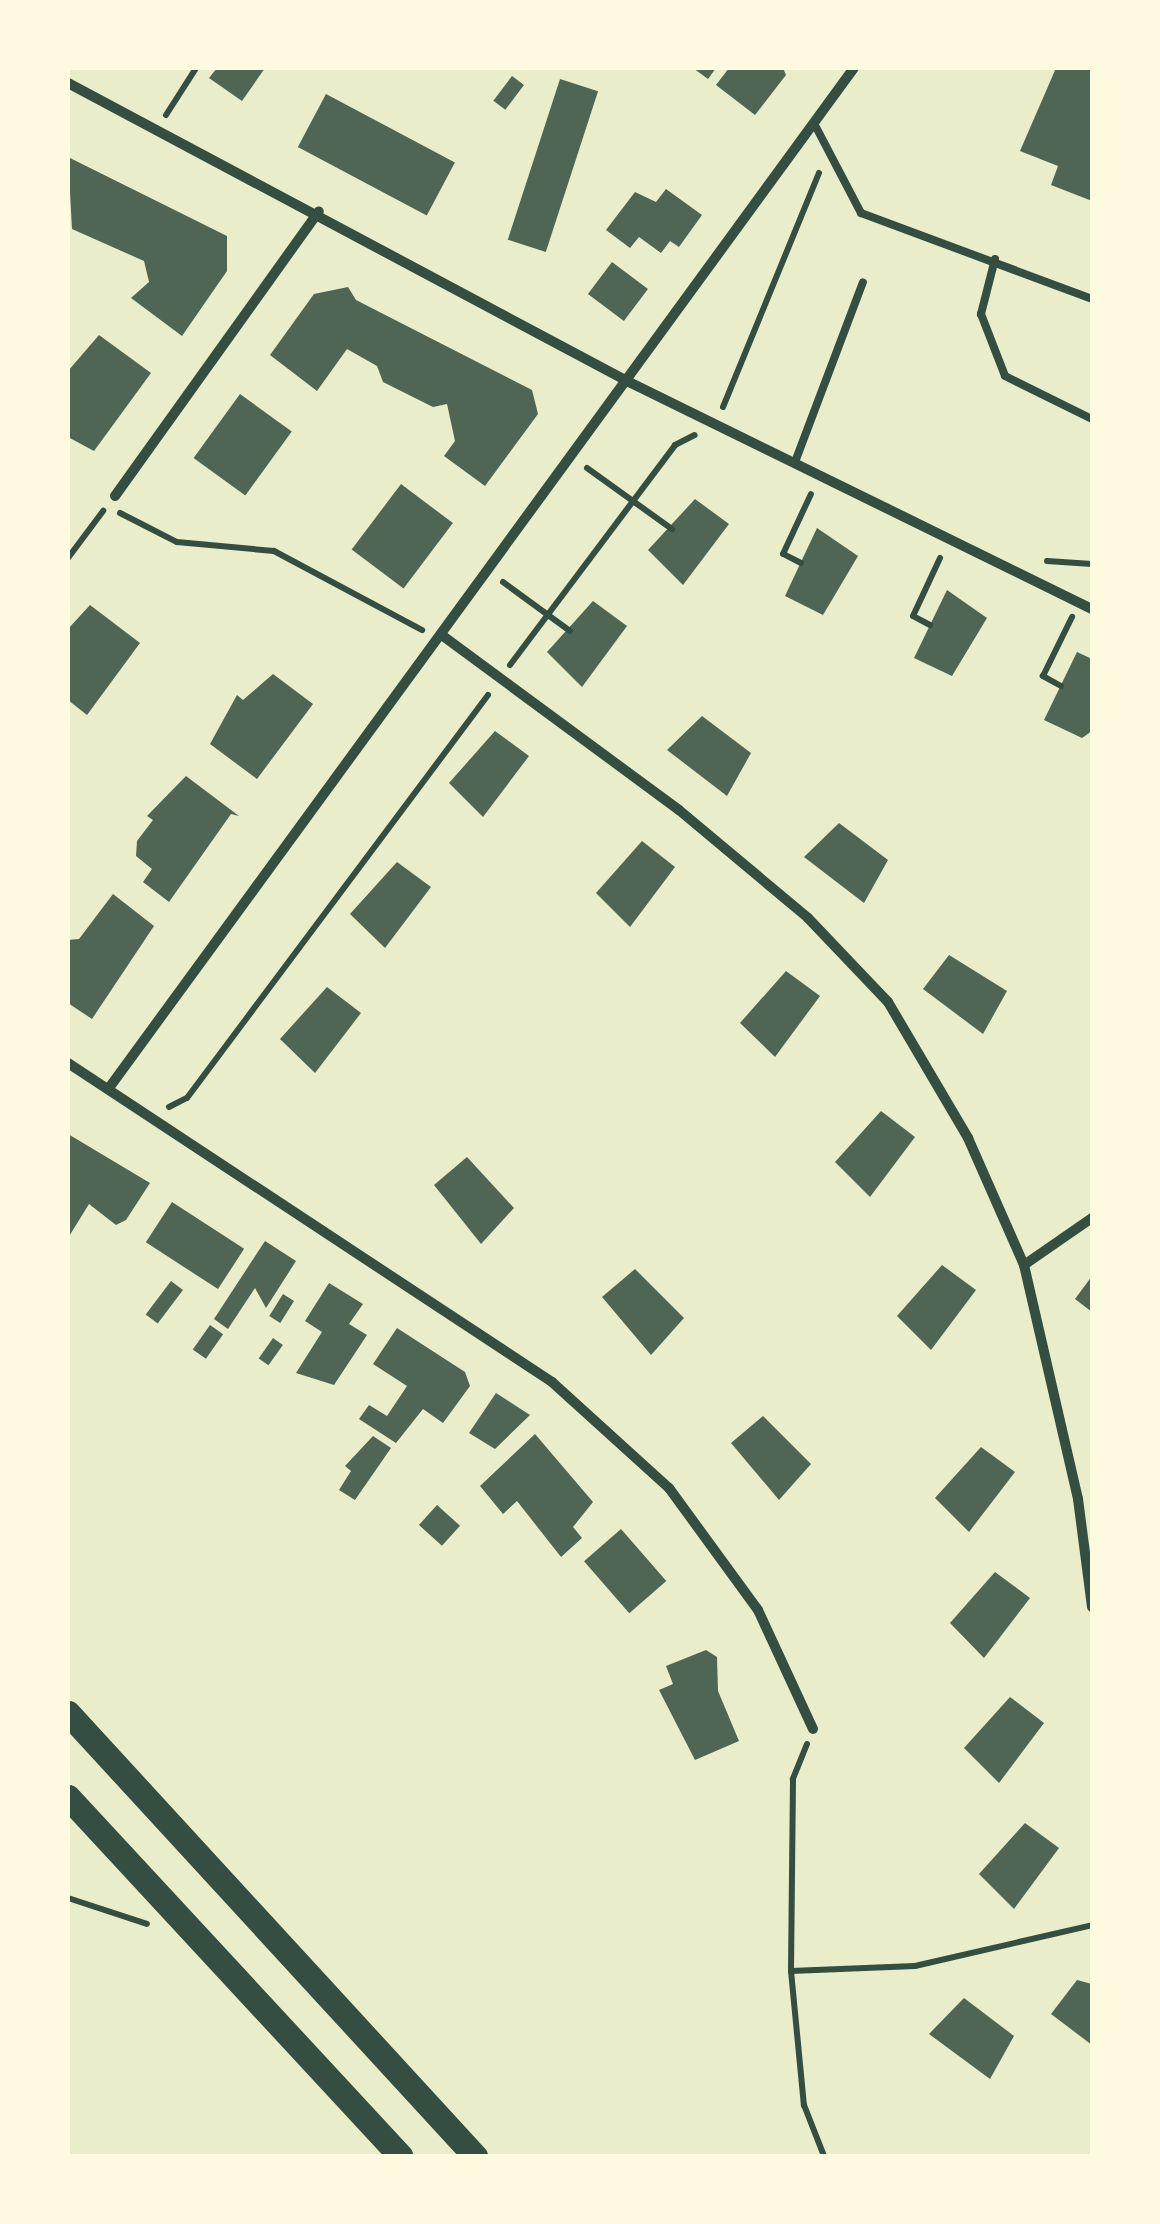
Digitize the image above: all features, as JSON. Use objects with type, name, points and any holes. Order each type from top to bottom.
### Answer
[{"type":"main road","points":[[68,1713],[475,2156]]},
{"type":"main road","points":[[68,1797],[400,2156]]},
{"type":"street","points":[[109,1088],[630,382],[816,127],[854,68]]},
{"type":"street","points":[[68,83],[319,211],[630,382],[1092,610]]},
{"type":"street","points":[[115,496],[319,211]]},
{"type":"street","points":[[443,636],[808,918],[888,1002],[968,1138],[1024,1265],[1092,1606]]},
{"type":"street","points":[[69,1067],[109,1088],[552,1382],[669,1488],[758,1610],[813,1729]]},
{"type":"street","points":[[1024,1265],[1092,1218]]},
{"type":"lane","points":[[816,127],[860,213],[996,259],[1092,299]]},
{"type":"lane","points":[[996,259],[980,314],[1005,376],[1092,419]]},
{"type":"lane","points":[[795,462],[863,282]]},
{"type":"path","points":[[158,130],[196,68]]},
{"type":"path","points":[[151,1116],[186,1098],[675,445],[717,424],[831,156]]},
{"type":"path","points":[[573,458],[672,529]]},
{"type":"path","points":[[800,563],[783,554],[820,475]]},
{"type":"path","points":[[68,558],[115,496]]},
{"type":"path","points":[[115,496],[122,520],[177,542],[274,550],[443,636]]},
{"type":"path","points":[[930,625],[913,616],[949,538]]},
{"type":"path","points":[[489,573],[570,632]]},
{"type":"path","points":[[1060,686],[1043,676],[1078,603]]},
{"type":"path","points":[[813,1729],[793,1779],[791,1971],[804,2105],[824,2156]]},
{"type":"path","points":[[791,1971],[915,1966],[1092,1925]]},
{"type":"building","points":[[217,68],[265,68],[242,101],[209,78]]},
{"type":"building","points":[[693,68],[716,68],[708,79]]},
{"type":"building","points":[[729,68],[783,68],[786,75],[755,115],[716,85]]},
{"type":"building","points":[[1056,68],[1092,68],[1092,201],[1051,185],[1058,166],[1020,151]]},
{"type":"building","points":[[512,76],[524,85],[505,110],[493,101]]},
{"type":"building","points":[[560,79],[598,91],[546,252],[508,240]]},
{"type":"building","points":[[326,94],[455,163],[427,216],[298,147]]},
{"type":"building","points":[[68,157],[227,236],[227,271],[182,336],[131,298],[149,282],[144,261],[72,229]]},
{"type":"building","points":[[666,189],[702,215],[679,247],[670,241],[661,253],[639,237],[630,248],[606,230],[635,192],[656,202]]},
{"type":"building","points":[[612,262],[648,289],[624,321],[588,294]]},
{"type":"building","points":[[348,287],[356,300],[532,390],[538,414],[485,486],[444,456],[455,441],[447,404],[433,407],[383,382],[377,366],[347,349],[317,391],[270,355],[314,294]]},
{"type":"building","points":[[99,335],[151,373],[94,451],[68,437],[68,371]]},
{"type":"building","points":[[240,394],[292,432],[245,496],[194,458]]},
{"type":"building","points":[[401,484],[453,523],[404,589],[352,549]]},
{"type":"building","points":[[695,499],[729,524],[683,585],[648,550]]},
{"type":"building","points":[[817,528],[858,556],[823,615],[785,596]]},
{"type":"building","points":[[947,590],[987,618],[952,676],[914,658]]},
{"type":"building","points":[[593,601],[627,626],[582,687],[547,652]]},
{"type":"building","points":[[90,605],[140,643],[87,715],[68,700],[68,629]]},
{"type":"building","points":[[1077,652],[1092,659],[1092,731],[1082,738],[1044,720]]},
{"type":"building","points":[[273,674],[313,704],[257,779],[210,744],[237,695],[243,700]]},
{"type":"building","points":[[702,716],[751,753],[727,796],[667,750]]},
{"type":"building","points":[[495,731],[529,756],[483,817],[449,783]]},
{"type":"building","points":[[186,776],[239,816],[231,814],[169,902],[143,882],[152,869],[136,856],[137,841],[153,820],[147,816]]},
{"type":"building","points":[[839,823],[888,860],[864,903],[804,857]]},
{"type":"building","points":[[642,841],[675,867],[630,927],[596,893]]},
{"type":"building","points":[[397,862],[431,887],[385,948],[350,914]]},
{"type":"building","points":[[113,894],[154,926],[92,1019],[68,1003],[68,940],[79,939]]},
{"type":"building","points":[[949,955],[1007,991],[983,1034],[923,989]]},
{"type":"building","points":[[786,971],[820,996],[775,1057],[740,1023]]},
{"type":"building","points":[[327,987],[361,1013],[315,1073],[280,1039]]},
{"type":"building","points":[[881,1111],[915,1137],[870,1197],[835,1162]]},
{"type":"building","points":[[68,1134],[150,1183],[126,1220],[116,1225],[89,1204],[68,1238]]},
{"type":"building","points":[[467,1157],[514,1208],[481,1244],[434,1185]]},
{"type":"building","points":[[172,1202],[244,1249],[218,1289],[146,1242]]},
{"type":"building","points":[[265,1241],[296,1261],[266,1308],[255,1288],[228,1329],[214,1319]]},
{"type":"building","points":[[942,1265],[976,1290],[931,1350],[897,1316]]},
{"type":"building","points":[[635,1269],[684,1318],[651,1355],[602,1297]]},
{"type":"building","points":[[1092,1276],[1092,1312],[1075,1299]]},
{"type":"building","points":[[171,1281],[183,1290],[158,1324],[146,1315]]},
{"type":"building","points":[[329,1283],[363,1304],[349,1324],[367,1335],[334,1385],[296,1373],[322,1332],[305,1321]]},
{"type":"building","points":[[283,1294],[294,1301],[280,1323],[269,1316]]},
{"type":"building","points":[[210,1325],[223,1334],[206,1359],[193,1350]]},
{"type":"building","points":[[397,1328],[465,1372],[470,1386],[443,1423],[423,1409],[396,1443],[359,1419],[369,1405],[387,1416],[407,1386],[373,1364]]},
{"type":"building","points":[[273,1338],[283,1345],[268,1365],[259,1358]]},
{"type":"building","points":[[496,1393],[530,1415],[495,1449],[469,1433]]},
{"type":"building","points":[[763,1416],[811,1464],[779,1500],[731,1443]]},
{"type":"building","points":[[535,1434],[593,1502],[573,1527],[582,1538],[561,1557],[517,1501],[503,1514],[480,1486]]},
{"type":"building","points":[[373,1436],[391,1448],[355,1500],[339,1490],[351,1471],[345,1466]]},
{"type":"building","points":[[981,1447],[1015,1472],[969,1532],[935,1498]]},
{"type":"building","points":[[437,1505],[460,1526],[442,1546],[419,1525]]},
{"type":"building","points":[[621,1529],[666,1581],[629,1613],[584,1561]]},
{"type":"building","points":[[995,1572],[1030,1598],[984,1658],[950,1623]]},
{"type":"building","points":[[706,1650],[717,1657],[718,1691],[739,1741],[695,1760],[659,1690],[673,1684],[666,1666]]},
{"type":"building","points":[[1010,1697],[1044,1723],[999,1783],[964,1748]]},
{"type":"building","points":[[1025,1823],[1059,1848],[1014,1909],[979,1874]]},
{"type":"building","points":[[1077,1980],[1092,1984],[1092,2045],[1051,2014]]},
{"type":"building","points":[[964,1998],[1014,2036],[990,2079],[929,2034]]}]
